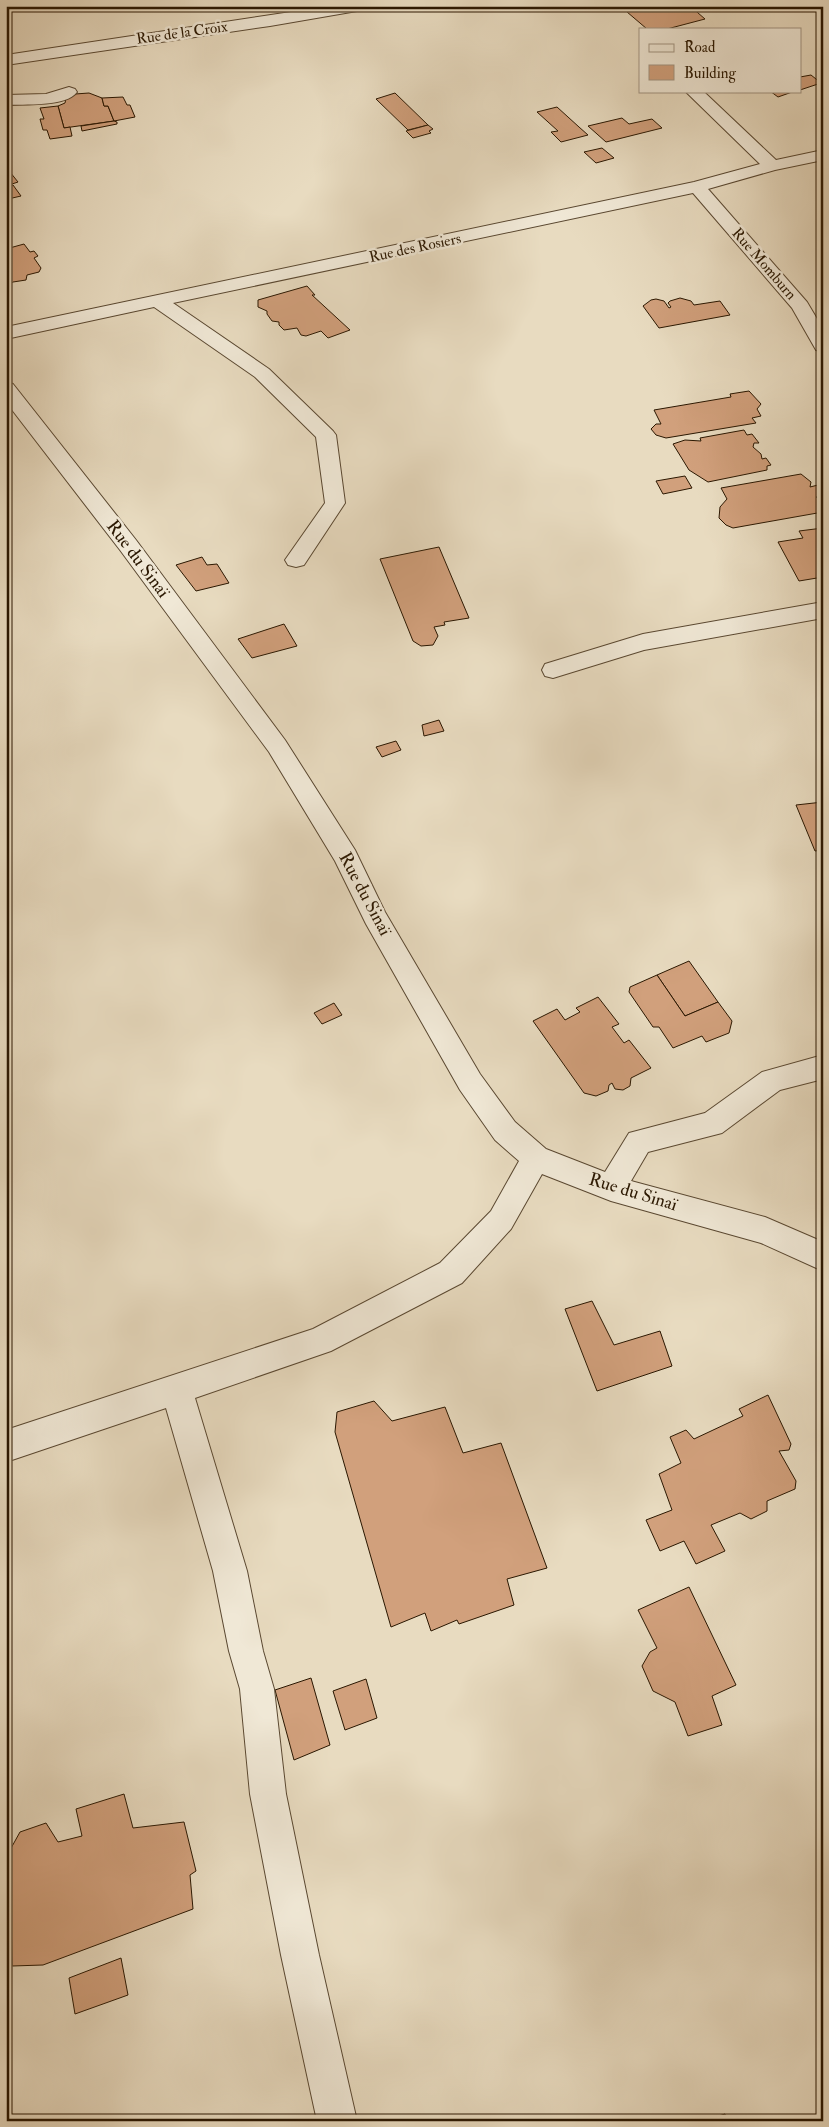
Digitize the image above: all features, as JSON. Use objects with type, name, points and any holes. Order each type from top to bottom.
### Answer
[{"type":"street","name":"Rue de la Croix","points":[[6,60],[135,39],[290,19],[358,6]]},
{"type":"street","points":[[6,100],[48,99],[69,92]]},
{"type":"street","points":[[694,92],[772,166]]},
{"type":"street","name":"Rue des Rosiers","points":[[6,333],[698,188],[772,166],[823,155]]},
{"type":"street","name":"Rue Momburn","points":[[698,188],[800,306],[823,346]]},
{"type":"street","points":[[159,302],[262,373],[326,435],[335,504],[296,560]]},
{"type":"street","name":"Rue du Sinaï","points":[[6,388],[134,553],[277,746],[346,857],[375,917],[470,1082],[505,1131],[536,1158],[610,1188],[765,1230],[823,1258]]},
{"type":"street","points":[[553,670],[643,642],[823,610]]},
{"type":"street","points":[[610,1188],[639,1142],[712,1124],[772,1080],[823,1067]]},
{"type":"street","points":[[6,1446],[320,1341],[451,1273],[501,1220],[536,1158]]},
{"type":"street","points":[[177,1390],[230,1571],[246,1652],[257,1689],[268,1794],[300,1955],[337,2121]]},
{"type":"building","points":[[620,6],[690,6],[705,19],[671,28],[646,28]]},
{"type":"building","points":[[811,75],[821,83],[802,89],[802,77]]},
{"type":"building","points":[[771,92],[792,92],[778,97]]},
{"type":"building","points":[[89,93],[102,98],[104,106],[108,106],[114,121],[64,128],[58,106],[65,103],[66,98],[75,94]]},
{"type":"building","points":[[395,93],[428,125],[408,130],[376,99]]},
{"type":"building","points":[[123,97],[127,105],[130,105],[135,117],[114,121],[108,106],[104,106],[102,98]]},
{"type":"building","points":[[58,106],[64,128],[70,127],[72,136],[50,139],[47,130],[43,130],[40,119],[44,119],[40,108]]},
{"type":"building","points":[[557,107],[588,135],[561,142],[551,132],[558,131],[537,112]]},
{"type":"building","points":[[622,118],[629,124],[652,119],[662,128],[606,142],[588,126]]},
{"type":"building","points":[[114,121],[117,124],[82,131],[81,126]]},
{"type":"building","points":[[428,125],[433,129],[429,131],[431,133],[413,138],[406,131]]},
{"type":"building","points":[[602,148],[614,158],[596,163],[584,152]]},
{"type":"building","points":[[6,167],[18,182],[6,186]]},
{"type":"building","points":[[13,185],[21,196],[8,199],[6,187]]},
{"type":"building","points":[[24,244],[30,252],[34,251],[38,256],[34,258],[41,268],[39,272],[27,275],[26,280],[13,282],[6,286],[6,249]]},
{"type":"building","points":[[307,286],[315,295],[312,295],[350,330],[328,338],[321,331],[306,336],[301,335],[297,328],[284,330],[279,325],[279,322],[272,321],[267,311],[258,307],[258,300]]},
{"type":"building","points":[[680,298],[691,301],[694,305],[720,301],[730,315],[659,328],[643,306],[656,299],[664,301],[669,308],[671,307],[668,303],[670,301]]},
{"type":"building","points":[[749,391],[761,404],[757,409],[761,416],[752,418],[756,423],[666,438],[656,435],[651,429],[656,424],[661,424],[654,410],[731,397],[730,394]]},
{"type":"building","points":[[744,430],[747,435],[752,434],[759,443],[754,443],[753,447],[761,454],[762,459],[766,458],[771,465],[767,466],[767,470],[708,482],[689,470],[673,444],[685,440],[701,441],[700,438]]},
{"type":"building","points":[[801,474],[811,482],[810,487],[818,485],[823,493],[823,496],[816,497],[823,502],[823,512],[733,528],[726,525],[719,518],[720,507],[727,499],[721,488]]},
{"type":"building","points":[[685,476],[692,488],[663,494],[656,481]]},
{"type":"building","points":[[823,528],[823,577],[799,581],[778,542],[803,538],[799,531]]},
{"type":"building","points":[[439,547],[469,618],[444,622],[445,625],[434,627],[438,636],[433,645],[421,646],[413,641],[380,559]]},
{"type":"building","points":[[202,557],[207,565],[217,564],[229,583],[196,591],[176,565]]},
{"type":"building","points":[[284,624],[297,646],[252,658],[238,639]]},
{"type":"building","points":[[439,720],[444,731],[424,736],[422,725]]},
{"type":"building","points":[[396,741],[401,750],[382,757],[376,747]]},
{"type":"building","points":[[823,802],[823,850],[815,851],[796,805]]},
{"type":"building","points":[[689,961],[718,1002],[685,1016],[657,975]]},
{"type":"building","points":[[657,975],[685,1016],[718,1002],[732,1021],[729,1033],[706,1042],[702,1036],[673,1048],[659,1027],[653,1027],[629,992],[630,987]]},
{"type":"building","points":[[598,997],[619,1024],[612,1027],[624,1043],[629,1040],[651,1068],[631,1078],[630,1086],[623,1090],[615,1089],[612,1083],[609,1085],[608,1091],[596,1096],[584,1093],[533,1021],[557,1009],[565,1020],[580,1012],[576,1008]]},
{"type":"building","points":[[334,1003],[342,1015],[322,1024],[314,1013]]},
{"type":"building","points":[[592,1301],[614,1345],[660,1331],[672,1366],[597,1391],[565,1309]]},
{"type":"building","points":[[768,1395],[791,1444],[789,1450],[779,1451],[796,1481],[795,1489],[767,1501],[767,1511],[751,1519],[740,1513],[711,1525],[725,1551],[696,1564],[684,1541],[660,1551],[646,1520],[672,1510],[659,1474],[681,1463],[670,1437],[686,1430],[694,1439],[743,1416],[739,1409]]},
{"type":"building","points":[[374,1401],[392,1421],[445,1407],[463,1453],[501,1443],[547,1568],[507,1579],[514,1605],[459,1624],[457,1620],[431,1631],[425,1613],[391,1627],[335,1432],[337,1412]]},
{"type":"building","points":[[689,1587],[736,1685],[712,1696],[722,1725],[688,1736],[675,1702],[653,1691],[642,1666],[650,1652],[657,1648],[638,1610]]},
{"type":"building","points":[[311,1678],[330,1745],[294,1760],[275,1690]]},
{"type":"building","points":[[366,1679],[377,1718],[345,1730],[333,1691]]},
{"type":"building","points":[[124,1794],[133,1828],[184,1822],[196,1871],[190,1875],[193,1909],[43,1965],[12,1966],[10,1850],[20,1832],[46,1823],[58,1842],[82,1836],[76,1809]]},
{"type":"building","points":[[121,1958],[128,1995],[75,2014],[69,1978]]},
{"type":"building","points":[[725,2114],[727,2121],[702,2121]]}]
